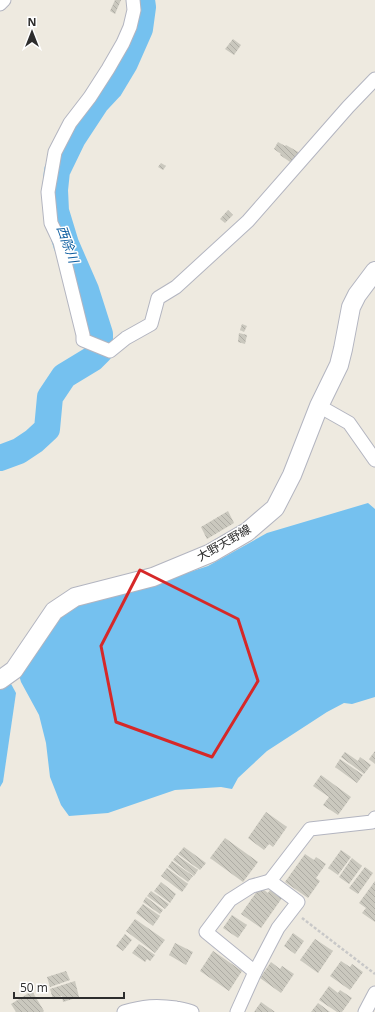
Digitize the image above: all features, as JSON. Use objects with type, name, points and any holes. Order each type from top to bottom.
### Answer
[{"type":"main road","name":"大野天野線","points":[[0,680],[14,670],[54,611],[75,598],[153,577],[211,553],[247,532],[275,508],[292,475],[319,406],[339,365],[351,307],[357,295],[375,271]]},
{"type":"street","points":[[0,4],[4,0]]},
{"type":"street","points":[[133,0],[134,10],[130,27],[123,43],[108,70],[70,124],[55,152],[48,192],[51,223],[60,242],[83,340],[110,351],[126,338],[151,324],[158,298],[176,287],[248,221],[348,107],[375,79]]},
{"type":"street","points":[[319,406],[349,423],[375,460]]},
{"type":"street","points":[[255,972],[206,932],[230,900],[252,886],[270,881],[310,829],[372,822],[375,818]]},
{"type":"street","points":[[237,1012],[255,972],[278,928],[298,902],[270,881]]},
{"type":"street","points":[[364,1012],[375,993]]},
{"type":"street","points":[[124,1012],[151,1006],[169,1007],[192,1012]]},
{"type":"path","points":[[292,910],[375,974]]},
{"type":"highlighted area","points":[[140,570],[238,619],[258,681],[212,757],[116,722],[101,646]]},
{"type":"water","points":[[368,503],[375,509],[375,697],[352,704],[344,703],[327,712],[267,751],[238,778],[232,789],[221,787],[175,790],[108,813],[69,816],[61,805],[50,777],[46,743],[39,715],[21,682],[19,675],[62,614],[87,600],[153,584],[208,566],[267,533]]},
{"type":"water","points":[[10,682],[16,693],[3,782],[0,787],[0,690]]},
{"type":"building","points":[[115,0],[121,0],[115,14],[110,11]]},
{"type":"building","points":[[233,39],[241,45],[234,55],[225,49]]},
{"type":"building","points":[[278,142],[300,153],[293,164],[274,149]]},
{"type":"building","points":[[161,163],[166,166],[163,170],[158,167]]},
{"type":"building","points":[[228,210],[233,215],[225,223],[220,219]]},
{"type":"building","points":[[242,324],[247,326],[244,332],[240,330]]},
{"type":"building","points":[[239,333],[247,335],[245,344],[238,342]]},
{"type":"building","points":[[228,511],[234,523],[207,539],[201,527]]},
{"type":"building","points":[[375,751],[375,764],[369,759]]},
{"type":"building","points":[[345,752],[358,761],[360,757],[371,765],[364,774],[341,757]]},
{"type":"building","points":[[340,759],[363,775],[357,783],[335,767]]},
{"type":"building","points":[[321,775],[351,797],[338,815],[323,805],[329,797],[313,786]]},
{"type":"building","points":[[266,812],[287,827],[273,847],[269,844],[264,850],[248,838]]},
{"type":"building","points":[[225,838],[258,862],[243,882],[210,858]]},
{"type":"building","points":[[184,847],[206,863],[200,870],[178,854]]},
{"type":"building","points":[[341,850],[351,857],[338,875],[328,868]]},
{"type":"building","points":[[305,854],[314,860],[316,857],[326,864],[316,878],[320,881],[308,898],[285,882]]},
{"type":"building","points":[[177,855],[198,870],[194,876],[173,860]]},
{"type":"building","points":[[352,858],[362,866],[349,884],[339,877]]},
{"type":"building","points":[[172,861],[193,876],[188,882],[168,867]]},
{"type":"building","points":[[365,867],[373,873],[358,894],[349,888]]},
{"type":"building","points":[[167,868],[188,884],[182,892],[161,876]]},
{"type":"building","points":[[375,881],[375,922],[362,913],[366,908],[359,903]]},
{"type":"building","points":[[161,882],[176,894],[170,903],[154,891]]},
{"type":"building","points":[[260,887],[268,893],[270,890],[282,898],[261,928],[241,914]]},
{"type":"building","points":[[151,891],[169,904],[165,909],[147,896]]},
{"type":"building","points":[[146,897],[163,910],[160,914],[143,902]]},
{"type":"building","points":[[143,904],[160,916],[153,926],[136,913]]},
{"type":"building","points":[[232,915],[247,925],[238,938],[223,928]]},
{"type":"building","points":[[135,919],[165,940],[155,953],[126,931]]},
{"type":"building","points":[[293,933],[304,941],[295,954],[284,946]]},
{"type":"building","points":[[125,934],[132,940],[123,951],[116,946]]},
{"type":"building","points":[[315,939],[333,951],[318,973],[300,960]]},
{"type":"building","points":[[175,943],[193,952],[186,965],[169,955]]},
{"type":"building","points":[[139,944],[155,955],[150,961],[147,959],[145,962],[132,953]]},
{"type":"building","points":[[213,951],[242,971],[229,991],[200,971]]},
{"type":"building","points":[[341,961],[350,967],[352,964],[363,972],[350,990],[330,976]]},
{"type":"building","points":[[271,962],[280,969],[282,966],[294,974],[281,993],[260,978]]},
{"type":"building","points":[[66,971],[70,980],[50,987],[47,977]]},
{"type":"building","points":[[75,981],[79,997],[63,1002],[62,996],[53,999],[50,989]]},
{"type":"building","points":[[329,986],[338,993],[340,990],[352,998],[342,1012],[337,1012],[319,1000]]},
{"type":"building","points":[[32,991],[44,1011],[16,1012],[11,1004]]},
{"type":"building","points":[[261,1002],[275,1012],[254,1012]]},
{"type":"building","points":[[318,1003],[330,1012],[311,1012]]},
{"type":"waterway","name":"西除川","points":[[0,458],[19,451],[34,441],[47,429],[50,397],[64,376],[92,359],[100,351],[100,334],[86,290],[66,244],[56,211],[55,190],[57,171],[73,138],[96,103],[110,88],[125,63],[140,29],[143,7],[142,0]]}]
